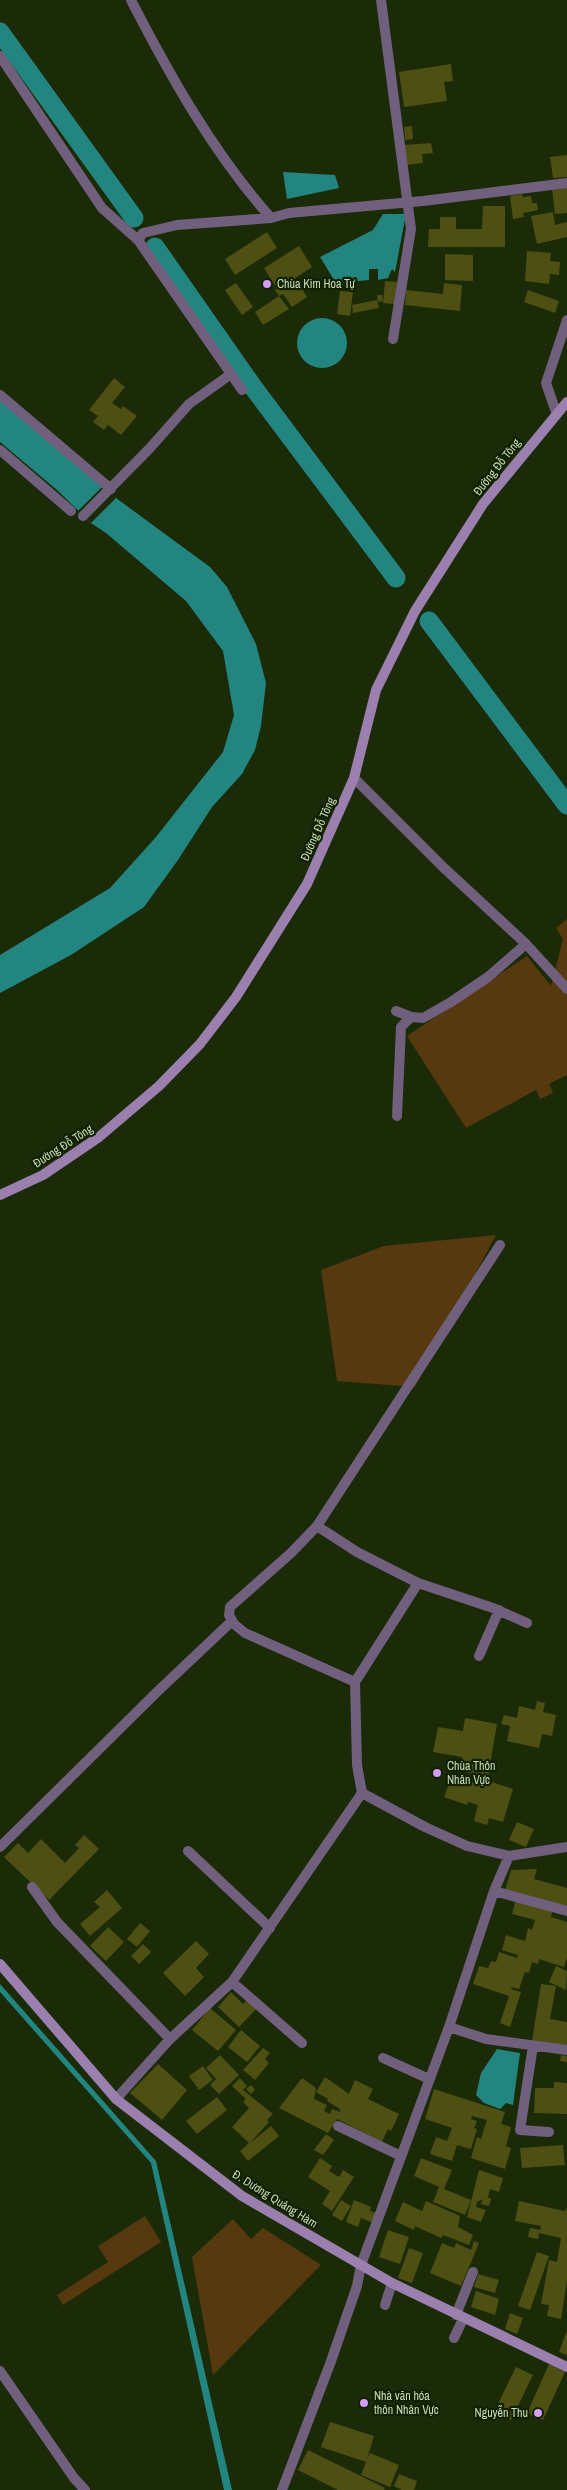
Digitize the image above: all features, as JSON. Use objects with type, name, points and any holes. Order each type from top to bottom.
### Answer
[{"type":"main road","name":"Đường Đỗ Tông","points":[[0,1194],[43,1175],[99,1137],[159,1086],[200,1044],[236,997],[307,884],[354,778],[376,690],[415,611],[483,504],[556,412],[567,402]]},
{"type":"main road","name":"Đ. Dương Quảng Hàm","points":[[0,1964],[116,2099],[242,2196],[392,2283],[567,2367]]},
{"type":"street","points":[[131,0],[158,53],[234,175],[271,218]]},
{"type":"street","points":[[381,0],[408,202],[410,240],[393,339]]},
{"type":"street","points":[[0,56],[102,208],[138,240],[242,390]]},
{"type":"street","points":[[138,240],[143,234],[177,225],[271,218],[289,213],[408,202],[567,183]]},
{"type":"street","points":[[556,412],[546,383],[567,320]]},
{"type":"street","points":[[83,516],[110,490],[189,404],[231,374]]},
{"type":"street","points":[[0,395],[110,490]]},
{"type":"street","points":[[0,450],[70,511]]},
{"type":"street","points":[[354,778],[443,867],[526,944],[567,988]]},
{"type":"street","points":[[396,1012],[411,1017],[423,1018],[451,1002],[488,976],[526,944]]},
{"type":"street","points":[[398,1116],[401,1027],[411,1017]]},
{"type":"street","points":[[355,1682],[244,1633],[228,1615],[230,1607],[292,1553],[317,1526],[500,1245]]},
{"type":"street","points":[[317,1526],[357,1552],[418,1583],[498,1610],[527,1623]]},
{"type":"street","points":[[116,2099],[170,2038],[232,1982],[362,1793],[357,1765],[355,1682],[418,1583]]},
{"type":"street","points":[[479,1656],[498,1610]]},
{"type":"street","points":[[0,1847],[232,1621]]},
{"type":"street","points":[[362,1793],[425,1827],[467,1846],[509,1856],[567,1847]]},
{"type":"street","points":[[188,1852],[270,1928]]},
{"type":"street","points":[[282,2490],[330,2364],[357,2286],[361,2265],[449,2027],[494,1891],[509,1856]]},
{"type":"street","points":[[32,1887],[57,1922],[170,2038]]},
{"type":"street","points":[[494,1891],[567,1911]]},
{"type":"street","points":[[232,1982],[302,2043]]},
{"type":"street","points":[[449,2027],[486,2038],[567,2050]]},
{"type":"street","points":[[533,2046],[520,2130],[549,2132]]},
{"type":"street","points":[[383,2058],[429,2079]]},
{"type":"street","points":[[338,2126],[402,2156]]},
{"type":"street","points":[[454,2338],[474,2272]]},
{"type":"street","points":[[385,2304],[392,2283]]},
{"type":"street","points":[[0,2372],[74,2478],[85,2490]]},
{"type":"shaded area","points":[[567,919],[567,1075],[549,1084],[553,1093],[540,1099],[536,1090],[466,1128],[407,1036],[527,956],[551,986],[563,939],[556,928]]},
{"type":"shaded area","points":[[496,1235],[415,1387],[337,1381],[321,1270],[384,1246]]},
{"type":"shaded area","points":[[145,2216],[161,2242],[63,2305],[57,2295],[108,2262],[98,2246]]},
{"type":"shaded area","points":[[233,2219],[251,2239],[263,2228],[321,2265],[213,2375],[192,2257]]},
{"type":"water","points":[[283,172],[335,175],[339,188],[287,199]]},
{"type":"water","points":[[383,214],[406,214],[395,272],[392,269],[388,278],[378,280],[378,269],[369,269],[369,280],[336,283],[320,257],[373,230]]},
{"type":"water","points":[[322,318],[331,320],[342,329],[347,343],[345,352],[336,363],[322,368],[313,366],[302,357],[297,343],[299,334],[308,323]]},
{"type":"water","points":[[0,394],[116,498],[210,567],[227,587],[256,644],[266,683],[261,726],[255,750],[242,774],[212,807],[178,860],[144,907],[71,955],[0,993],[0,955],[110,888],[156,837],[223,752],[234,715],[223,651],[186,601],[106,533],[91,523],[57,490],[0,442]]},
{"type":"water","points":[[0,1984],[156,2161],[232,2490],[224,2490],[151,2163],[0,1992]]},
{"type":"water","points":[[497,2049],[520,2053],[513,2105],[506,2103],[500,2109],[484,2103],[476,2095],[481,2073]]},
{"type":"pier","points":[[103,486],[116,498],[91,523],[78,511]]},
{"type":"building","points":[[451,64],[453,81],[444,82],[447,101],[404,107],[399,72]]},
{"type":"building","points":[[412,126],[413,139],[405,140],[404,127]]},
{"type":"building","points":[[431,143],[433,153],[422,154],[423,163],[407,165],[404,145]]},
{"type":"building","points":[[567,155],[567,177],[553,178],[550,157]]},
{"type":"building","points":[[567,187],[567,213],[555,214],[552,189]]},
{"type":"building","points":[[522,194],[523,197],[531,196],[532,203],[537,203],[538,210],[523,213],[524,217],[513,219],[510,196]]},
{"type":"building","points":[[483,206],[505,206],[505,247],[428,247],[429,229],[440,229],[440,217],[456,217],[456,229],[482,229]]},
{"type":"building","points":[[553,212],[555,225],[567,222],[567,237],[537,244],[531,216]]},
{"type":"building","points":[[267,232],[277,248],[235,275],[225,259]]},
{"type":"building","points":[[299,246],[312,267],[295,278],[307,297],[292,307],[283,294],[279,296],[275,290],[277,289],[264,268]]},
{"type":"building","points":[[527,251],[551,253],[550,261],[560,262],[559,275],[550,274],[549,284],[525,281]]},
{"type":"building","points":[[445,254],[473,255],[473,281],[445,280]]},
{"type":"building","points":[[385,281],[397,282],[395,304],[383,303]]},
{"type":"building","points":[[236,283],[253,307],[242,315],[225,290]]},
{"type":"building","points":[[444,283],[462,285],[460,311],[405,305],[406,290],[443,294]]},
{"type":"building","points":[[528,290],[559,301],[555,313],[524,302]]},
{"type":"building","points":[[340,291],[353,292],[350,316],[337,314]]},
{"type":"building","points":[[377,295],[382,295],[383,301],[378,302]]},
{"type":"building","points":[[279,296],[289,309],[263,325],[255,312]]},
{"type":"building","points":[[377,300],[379,308],[353,313],[352,305]]},
{"type":"building","points":[[114,378],[125,387],[112,403],[121,409],[123,406],[137,416],[121,435],[108,425],[104,430],[93,422],[98,416],[89,410]]},
{"type":"building","points":[[537,1701],[545,1703],[543,1712],[556,1715],[552,1736],[542,1734],[539,1748],[507,1741],[510,1726],[501,1724],[504,1715],[517,1718],[519,1706],[535,1710]]},
{"type":"building","points":[[465,1718],[497,1724],[488,1776],[459,1771],[462,1757],[433,1752],[438,1727],[463,1731]]},
{"type":"building","points":[[451,1779],[491,1785],[492,1782],[513,1789],[503,1822],[489,1818],[487,1825],[474,1821],[478,1805],[468,1802],[467,1805],[444,1797]]},
{"type":"building","points":[[517,1822],[534,1829],[526,1847],[509,1840]]},
{"type":"building","points":[[84,1835],[99,1849],[49,1900],[4,1857],[18,1843],[28,1853],[41,1839],[65,1863],[79,1848],[75,1845]]},
{"type":"building","points":[[537,1869],[534,1879],[567,1888],[567,1908],[505,1890],[511,1870]]},
{"type":"building","points":[[107,1890],[122,1908],[90,1936],[80,1924],[100,1907],[94,1902]]},
{"type":"building","points":[[516,1899],[553,1909],[551,1917],[567,1922],[567,1958],[564,1967],[539,1959],[538,1964],[532,1962],[529,1973],[525,1972],[519,1989],[512,1987],[511,1989],[521,1992],[510,2027],[500,2023],[509,1996],[473,1984],[479,1966],[488,1968],[491,1961],[496,1962],[499,1952],[517,1958],[518,1955],[502,1950],[506,1935],[525,1941],[528,1928],[532,1930],[535,1920],[512,1914]]},
{"type":"building","points":[[140,1923],[150,1931],[137,1947],[127,1939]]},
{"type":"building","points":[[108,1927],[124,1942],[106,1961],[90,1946]]},
{"type":"building","points":[[196,1941],[209,1954],[196,1968],[204,1977],[185,1996],[163,1973]]},
{"type":"building","points":[[143,1944],[151,1952],[139,1964],[131,1956]]},
{"type":"building","points":[[556,1966],[567,1971],[566,1990],[549,1982]]},
{"type":"building","points":[[541,1984],[556,1986],[550,2019],[567,2022],[567,2047],[532,2041]]},
{"type":"building","points":[[231,1992],[243,2004],[249,1998],[259,2006],[239,2027],[218,2007]]},
{"type":"building","points":[[210,2008],[236,2030],[218,2051],[192,2030]]},
{"type":"building","points":[[241,2030],[260,2046],[247,2062],[228,2047]]},
{"type":"building","points":[[263,2048],[270,2053],[265,2059],[269,2063],[255,2080],[243,2070]]},
{"type":"building","points":[[220,2055],[239,2075],[219,2094],[210,2085],[216,2079],[206,2068]]},
{"type":"building","points":[[561,2055],[567,2056],[567,2062],[560,2061]]},
{"type":"building","points":[[158,2064],[187,2090],[162,2120],[130,2093]]},
{"type":"building","points":[[203,2066],[213,2080],[199,2090],[189,2076]]},
{"type":"building","points":[[325,2077],[349,2094],[355,2080],[373,2089],[368,2099],[399,2114],[391,2131],[388,2129],[382,2142],[337,2119],[328,2133],[279,2108],[302,2078],[316,2088],[314,2099],[327,2105],[324,2111],[330,2114],[332,2109],[340,2112],[340,2109],[327,2101],[328,2099],[316,2092]]},
{"type":"building","points":[[240,2078],[247,2086],[243,2090],[273,2114],[267,2120],[269,2122],[250,2143],[271,2126],[279,2136],[248,2161],[240,2151],[249,2143],[232,2127],[249,2108],[243,2102],[246,2099],[232,2086]]},
{"type":"building","points":[[554,2082],[567,2083],[567,2114],[534,2113],[535,2088],[554,2088]]},
{"type":"building","points":[[251,2085],[255,2090],[251,2094],[246,2089]]},
{"type":"building","points":[[434,2089],[505,2112],[501,2124],[511,2127],[506,2146],[511,2148],[505,2169],[471,2158],[477,2137],[481,2139],[487,2120],[472,2116],[471,2119],[477,2121],[474,2128],[477,2129],[471,2149],[457,2145],[452,2161],[430,2154],[436,2137],[447,2141],[452,2128],[425,2119]]},
{"type":"building","points":[[217,2097],[227,2110],[197,2134],[186,2121]]},
{"type":"building","points":[[326,2134],[334,2140],[323,2155],[314,2150]]},
{"type":"building","points":[[563,2145],[565,2165],[522,2168],[520,2148]]},
{"type":"building","points":[[320,2158],[332,2166],[329,2171],[339,2177],[343,2170],[354,2177],[332,2211],[322,2204],[330,2191],[308,2177]]},
{"type":"building","points":[[421,2158],[452,2170],[444,2189],[471,2200],[465,2215],[433,2202],[439,2187],[414,2176]]},
{"type":"building","points":[[479,2170],[503,2178],[499,2192],[490,2189],[488,2197],[491,2199],[489,2206],[481,2204],[483,2199],[477,2202],[476,2207],[486,2210],[481,2222],[467,2217]]},
{"type":"building","points":[[341,2200],[351,2206],[342,2221],[332,2215]]},
{"type":"building","points":[[354,2200],[371,2207],[370,2211],[377,2213],[373,2223],[361,2218],[358,2227],[346,2222]]},
{"type":"building","points":[[426,2201],[460,2216],[458,2227],[473,2235],[469,2245],[443,2235],[441,2238],[415,2226],[414,2230],[395,2221],[403,2202],[422,2211]]},
{"type":"building","points":[[519,2201],[565,2211],[567,2207],[567,2280],[561,2319],[547,2316],[549,2305],[541,2304],[549,2260],[557,2262],[561,2238],[539,2233],[538,2239],[528,2237],[530,2228],[540,2230],[541,2226],[515,2221]]},
{"type":"building","points":[[388,2230],[409,2237],[400,2264],[379,2257]]},
{"type":"building","points":[[474,2241],[479,2243],[461,2286],[430,2273],[442,2243],[454,2248],[456,2243],[471,2250]]},
{"type":"building","points":[[409,2248],[423,2253],[412,2283],[398,2278]]},
{"type":"building","points":[[537,2252],[549,2256],[530,2310],[518,2306]]},
{"type":"building","points":[[478,2274],[499,2280],[495,2293],[474,2287]]},
{"type":"building","points":[[476,2291],[499,2299],[495,2315],[471,2307]]},
{"type":"building","points":[[510,2313],[523,2318],[517,2334],[505,2329]]},
{"type":"building","points":[[567,2330],[567,2355],[559,2352]]},
{"type":"building","points":[[549,2364],[565,2372],[543,2420],[527,2413]]},
{"type":"building","points":[[516,2367],[533,2375],[511,2420],[494,2412]]},
{"type":"building","points":[[330,2422],[374,2436],[367,2459],[370,2453],[399,2465],[390,2487],[361,2475],[366,2462],[321,2447]]},
{"type":"building","points":[[308,2450],[385,2488],[384,2490],[338,2490],[298,2470]]},
{"type":"building","points":[[399,2474],[417,2481],[414,2490],[402,2490],[394,2486]]},
{"type":"waterway","points":[[0,32],[134,218]]},
{"type":"waterway","points":[[155,247],[253,387],[396,578]]},
{"type":"waterway","points":[[429,621],[567,805]]},
{"type":"place","name":"Chùa Kim Hoa Tự","points":[[267,284]]},
{"type":"place","name":"Chùa Thôn Nhân Vực","points":[[437,1773]]},
{"type":"place","name":"Nhà văn hóa thôn Nhân Vực","points":[[364,2403]]},
{"type":"place","name":"Nguyễn Thu","points":[[538,2413]]}]
